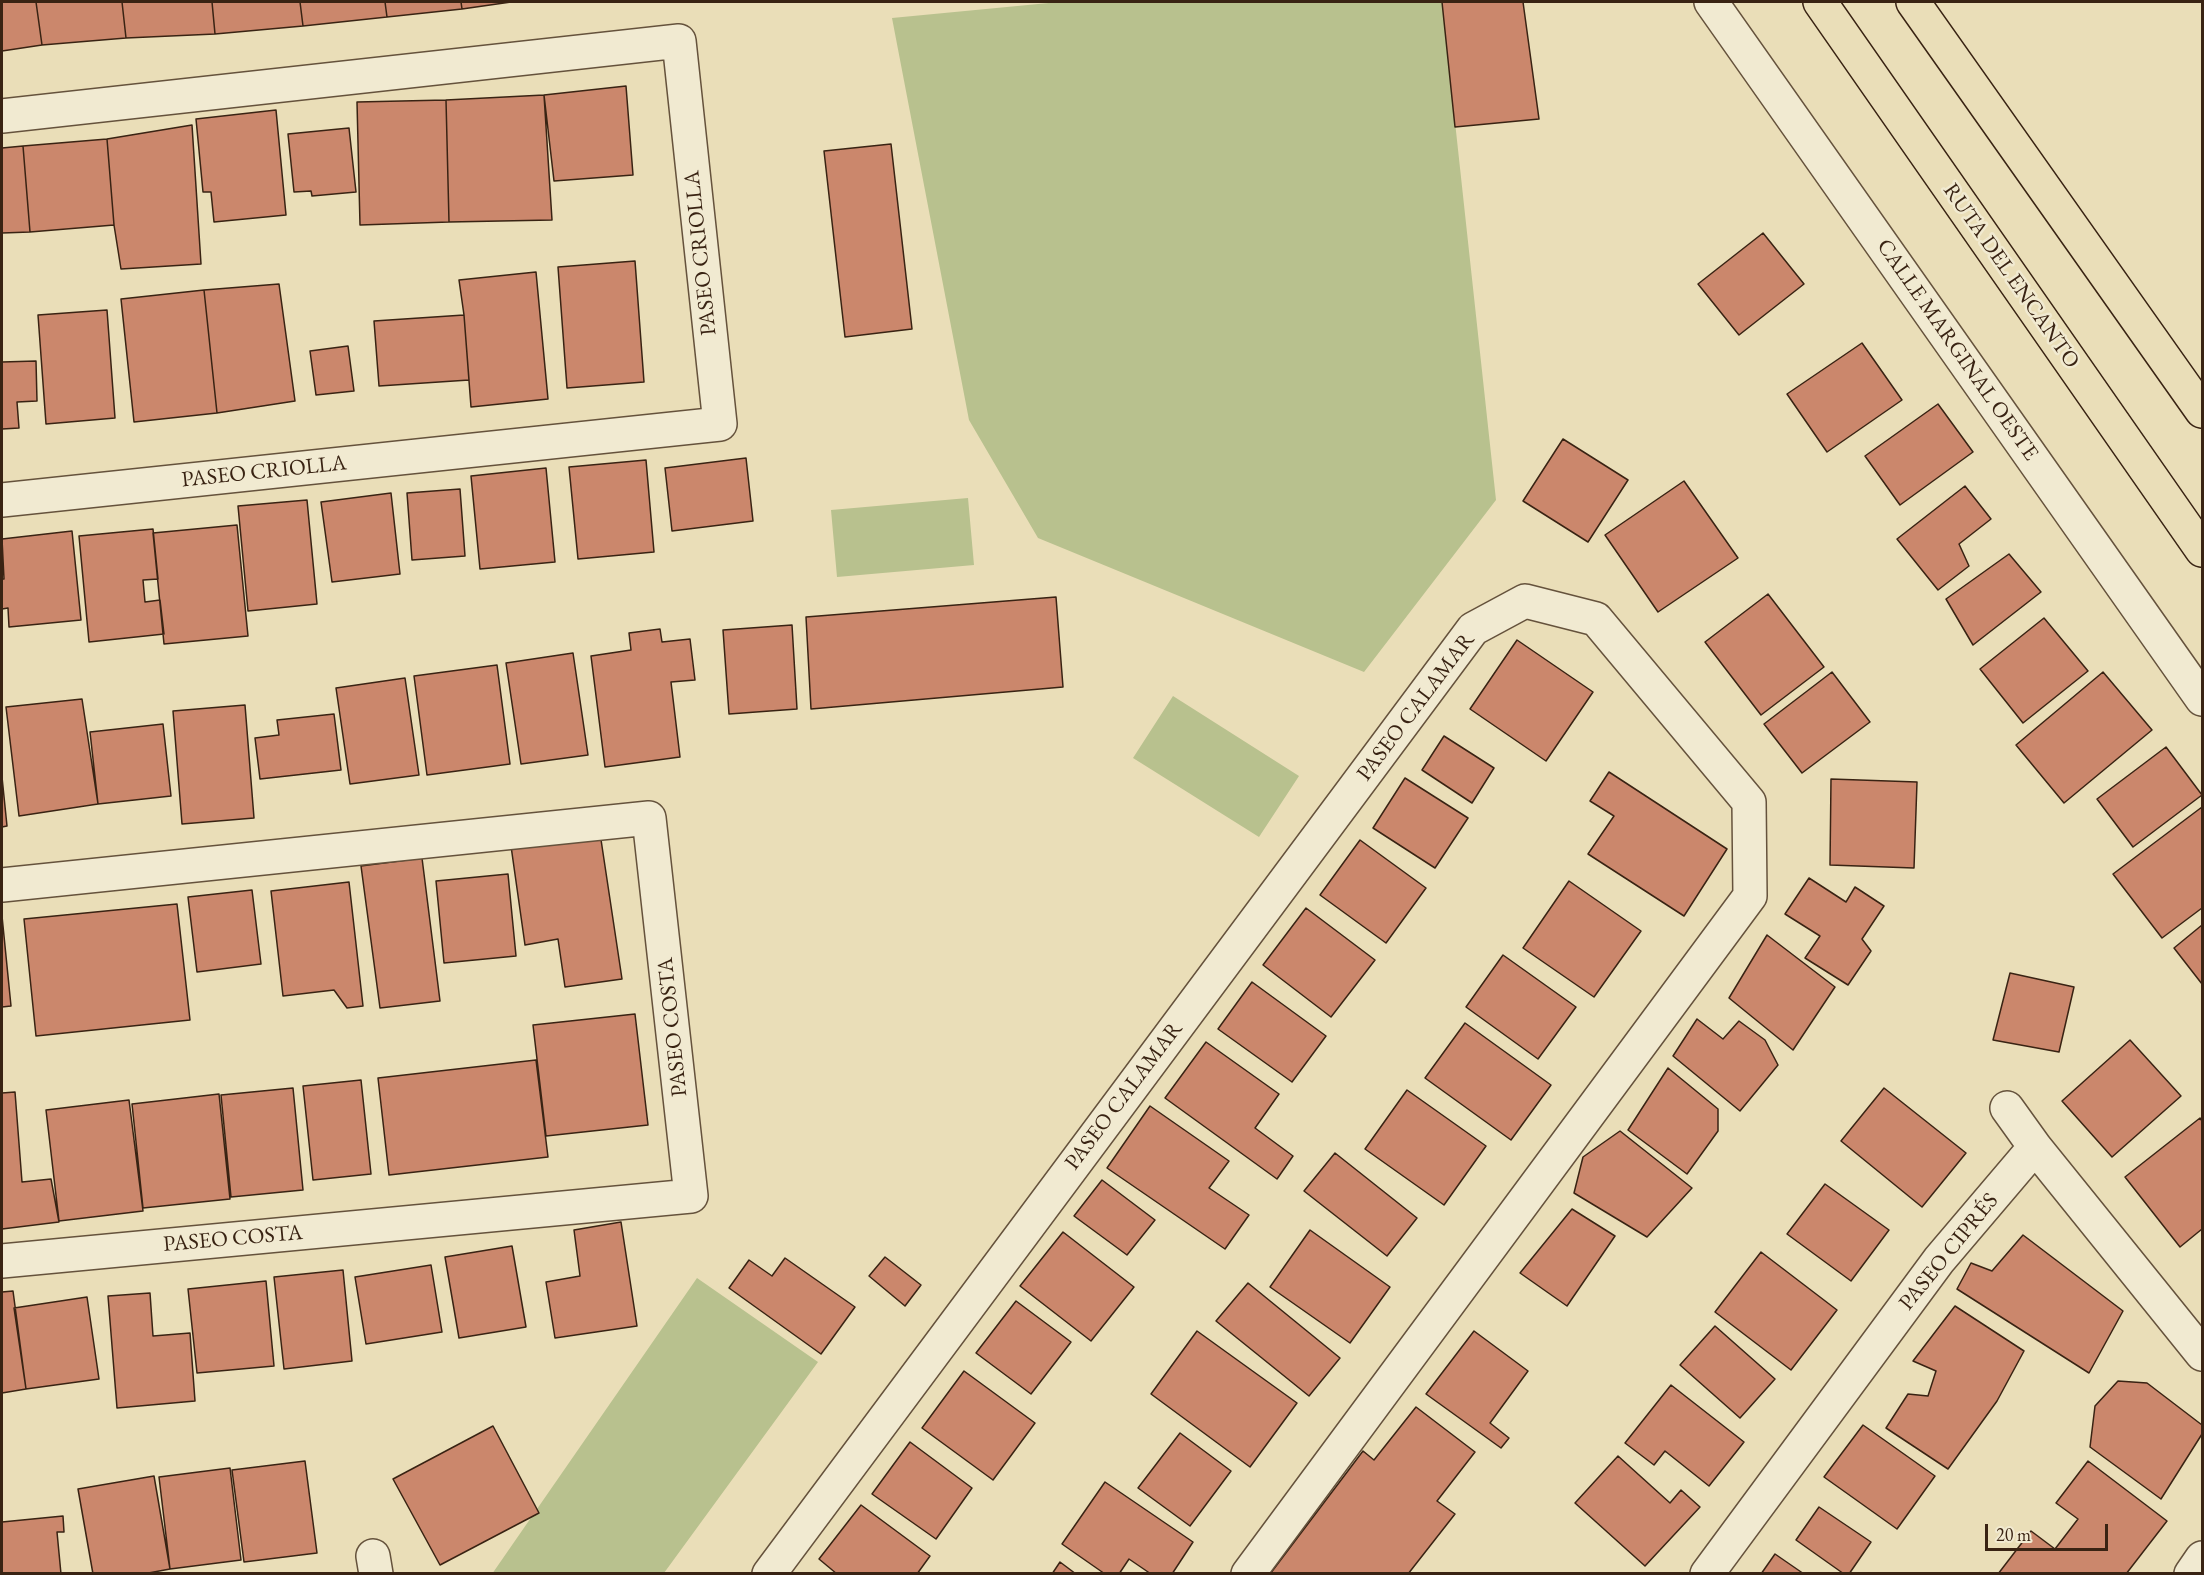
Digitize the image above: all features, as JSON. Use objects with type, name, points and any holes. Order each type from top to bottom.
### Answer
[{"type":"main road","name":"RUTA DEL ENCANTO","points":[[1820,2],[2202,550]]},
{"type":"main road","points":[[1913,2],[2202,411]]},
{"type":"street","name":"CALLE MARGINAL OESTE","points":[[1711,2],[2202,699]]},
{"type":"street","name":"PASEO CRIOLLA","points":[[2,116],[679,41],[720,424],[2,500]]},
{"type":"street","name":"PASEO CALAMAR","points":[[769,1574],[1473,630],[1525,601],[1596,619],[1749,802],[1750,896],[1248,1574]]},
{"type":"street","name":"PASEO COSTA","points":[[2,885],[650,818],[692,1196],[2,1261]]},
{"type":"street","points":[[2007,1108],[2035,1147],[2202,1354]]},
{"type":"street","name":"PASEO CIPRÉS","points":[[1707,1574],[1939,1260],[2035,1147]]},
{"type":"street","points":[[2191,1574],[2202,1558]]},
{"type":"green space","points":[[1059,2],[1442,2],[1496,500],[1364,672],[1038,538],[969,420],[892,18]]},
{"type":"green space","points":[[968,498],[974,565],[837,577],[831,510]]},
{"type":"green space","points":[[1173,696],[1299,776],[1259,837],[1133,758]]},
{"type":"green space","points":[[697,1278],[818,1362],[664,1573],[492,1574]]},
{"type":"building","points":[[2,2],[36,2],[42,45],[2,51]]},
{"type":"building","points":[[36,2],[122,2],[126,38],[42,45]]},
{"type":"building","points":[[122,2],[212,2],[215,34],[126,38]]},
{"type":"building","points":[[212,2],[300,2],[303,26],[215,34]]},
{"type":"building","points":[[300,2],[385,2],[387,17],[303,26]]},
{"type":"building","points":[[385,2],[461,2],[462,9],[387,17]]},
{"type":"building","points":[[461,2],[511,2],[462,9]]},
{"type":"building","points":[[1442,2],[1523,2],[1539,119],[1455,127]]},
{"type":"building","points":[[626,86],[633,175],[554,181],[544,95]]},
{"type":"building","points":[[544,95],[552,220],[449,222],[446,100]]},
{"type":"building","points":[[446,100],[449,222],[360,225],[357,102]]},
{"type":"building","points":[[276,110],[286,215],[214,222],[211,192],[203,192],[196,119]]},
{"type":"building","points":[[192,125],[201,264],[121,269],[114,225],[107,139]]},
{"type":"building","points":[[349,128],[356,192],[312,196],[311,191],[294,192],[288,134]]},
{"type":"building","points":[[107,139],[114,225],[30,232],[23,146]]},
{"type":"building","points":[[891,144],[912,329],[845,337],[824,151]]},
{"type":"building","points":[[23,146],[30,232],[2,233],[2,148]]},
{"type":"building","points":[[1763,233],[1804,284],[1739,335],[1698,284]]},
{"type":"building","points":[[635,261],[644,382],[567,388],[558,267]]},
{"type":"building","points":[[536,272],[548,399],[471,407],[459,280]]},
{"type":"building","points":[[279,284],[295,401],[217,413],[204,290]]},
{"type":"building","points":[[204,290],[217,413],[134,422],[121,299]]},
{"type":"building","points":[[107,310],[115,418],[46,424],[38,315]]},
{"type":"building","points":[[464,315],[469,380],[379,386],[374,321]]},
{"type":"building","points":[[1862,343],[1902,400],[1827,452],[1787,394]]},
{"type":"building","points":[[348,346],[354,391],[316,395],[310,351]]},
{"type":"building","points":[[36,361],[37,401],[17,402],[19,428],[2,429],[2,362]]},
{"type":"building","points":[[1938,404],[1973,452],[1900,505],[1865,456]]},
{"type":"building","points":[[1563,439],[1628,480],[1588,542],[1523,501]]},
{"type":"building","points":[[746,458],[753,521],[672,531],[665,468]]},
{"type":"building","points":[[646,460],[654,552],[578,559],[569,467]]},
{"type":"building","points":[[546,468],[555,562],[480,569],[471,476]]},
{"type":"building","points":[[1684,481],[1738,558],[1658,612],[1605,535]]},
{"type":"building","points":[[1965,486],[1991,519],[1959,544],[1969,566],[1938,590],[1897,539]]},
{"type":"building","points":[[460,489],[465,556],[412,560],[407,493]]},
{"type":"building","points":[[391,493],[400,574],[332,582],[321,502]]},
{"type":"building","points":[[307,500],[317,604],[248,611],[238,506]]},
{"type":"building","points":[[237,525],[248,636],[164,644],[153,533]]},
{"type":"building","points":[[153,529],[158,579],[143,580],[145,602],[160,600],[164,634],[89,642],[79,536]]},
{"type":"building","points":[[72,531],[81,620],[9,627],[8,608],[2,609],[2,579],[4,579],[2,539]]},
{"type":"building","points":[[2009,554],[2041,592],[1973,645],[1946,599]]},
{"type":"building","points":[[1768,594],[1824,667],[1761,715],[1705,642]]},
{"type":"building","points":[[1056,597],[1063,687],[811,709],[806,617]]},
{"type":"building","points":[[2044,618],[2088,671],[2023,723],[1980,669]]},
{"type":"building","points":[[792,625],[797,709],[729,714],[723,630]]},
{"type":"building","points":[[660,629],[662,642],[690,639],[695,680],[671,682],[680,757],[605,767],[591,656],[631,650],[629,633]]},
{"type":"building","points":[[1517,640],[1593,692],[1546,761],[1470,709]]},
{"type":"building","points":[[573,653],[588,755],[521,764],[506,663]]},
{"type":"building","points":[[497,665],[510,764],[427,775],[414,676]]},
{"type":"building","points":[[1832,672],[1870,722],[1802,773],[1764,724]]},
{"type":"building","points":[[2103,672],[2152,730],[2064,803],[2016,745]]},
{"type":"building","points":[[405,678],[419,775],[350,784],[336,688]]},
{"type":"building","points":[[82,699],[98,804],[19,816],[6,707]]},
{"type":"building","points":[[245,705],[254,818],[182,824],[173,711]]},
{"type":"building","points":[[334,714],[341,770],[260,779],[255,738],[279,735],[277,720]]},
{"type":"building","points":[[163,724],[171,796],[98,804],[90,732]]},
{"type":"building","points":[[1444,736],[1494,768],[1472,803],[1422,770]]},
{"type":"building","points":[[2166,747],[2202,795],[2133,847],[2097,799]]},
{"type":"building","points":[[1609,772],[1727,849],[1684,916],[1588,854],[1614,816],[1590,801]]},
{"type":"building","points":[[2,777],[7,826],[2,827]]},
{"type":"building","points":[[1405,778],[1468,818],[1435,868],[1373,828]]},
{"type":"building","points":[[1831,779],[1917,782],[1914,868],[1830,865]]},
{"type":"building","points":[[2202,807],[2202,908],[2162,938],[2113,874]]},
{"type":"building","points":[[600,833],[622,979],[565,987],[558,939],[525,945],[511,846]]},
{"type":"building","points":[[1360,840],[1426,888],[1386,943],[1320,895]]},
{"type":"building","points":[[422,858],[440,1001],[380,1008],[361,866]]},
{"type":"building","points":[[508,874],[516,956],[444,963],[436,881]]},
{"type":"building","points":[[1809,878],[1846,902],[1855,887],[1884,906],[1862,939],[1871,951],[1848,985],[1805,958],[1820,936],[1785,914]]},
{"type":"building","points":[[1569,881],[1641,931],[1594,997],[1523,948]]},
{"type":"building","points":[[349,882],[363,1006],[347,1008],[334,990],[283,996],[271,891]]},
{"type":"building","points":[[252,890],[261,964],[197,972],[188,897]]},
{"type":"building","points":[[177,904],[190,1020],[36,1036],[24,919]]},
{"type":"building","points":[[1306,908],[1375,960],[1331,1017],[1263,965]]},
{"type":"building","points":[[2,916],[11,1006],[2,1007]]},
{"type":"building","points":[[2202,925],[2202,984],[2174,948]]},
{"type":"building","points":[[1767,935],[1835,987],[1793,1050],[1729,998]]},
{"type":"building","points":[[1503,955],[1576,1007],[1538,1059],[1466,1007]]},
{"type":"building","points":[[2010,973],[2074,987],[2059,1052],[1993,1040]]},
{"type":"building","points":[[1252,982],[1326,1036],[1292,1082],[1218,1029]]},
{"type":"building","points":[[635,1014],[648,1125],[546,1136],[533,1025]]},
{"type":"building","points":[[1697,1019],[1723,1039],[1739,1021],[1765,1040],[1778,1065],[1740,1111],[1673,1056]]},
{"type":"building","points":[[1465,1023],[1551,1085],[1511,1140],[1425,1078]]},
{"type":"building","points":[[2130,1040],[2181,1096],[2112,1157],[2062,1101]]},
{"type":"building","points":[[1206,1042],[1279,1094],[1255,1128],[1293,1156],[1277,1179],[1165,1098]]},
{"type":"building","points":[[536,1060],[548,1157],[389,1175],[378,1078]]},
{"type":"building","points":[[1668,1068],[1718,1109],[1718,1131],[1687,1174],[1628,1130]]},
{"type":"building","points":[[361,1080],[371,1174],[313,1180],[303,1086]]},
{"type":"building","points":[[293,1088],[303,1190],[231,1197],[221,1095]]},
{"type":"building","points":[[1884,1088],[1966,1153],[1922,1207],[1841,1141]]},
{"type":"building","points":[[1407,1090],[1486,1146],[1444,1205],[1365,1149]]},
{"type":"building","points":[[15,1092],[22,1182],[51,1179],[59,1222],[2,1229],[2,1093]]},
{"type":"building","points":[[219,1094],[230,1199],[143,1208],[132,1104]]},
{"type":"building","points":[[129,1100],[143,1211],[59,1221],[46,1110]]},
{"type":"building","points":[[1150,1106],[1229,1161],[1209,1188],[1249,1215],[1225,1249],[1107,1168]]},
{"type":"building","points":[[2200,1118],[2202,1121],[2202,1229],[2180,1247],[2125,1177]]},
{"type":"building","points":[[1620,1131],[1692,1188],[1647,1237],[1574,1193],[1583,1157]]},
{"type":"building","points":[[1335,1153],[1417,1218],[1387,1256],[1304,1191]]},
{"type":"building","points":[[1102,1180],[1155,1220],[1127,1255],[1074,1216]]},
{"type":"building","points":[[1825,1184],[1889,1230],[1851,1281],[1787,1234]]},
{"type":"building","points":[[1572,1209],[1615,1236],[1567,1306],[1520,1273]]},
{"type":"building","points":[[621,1222],[637,1326],[555,1338],[546,1282],[580,1276],[574,1230]]},
{"type":"building","points":[[1310,1230],[1390,1287],[1350,1343],[1270,1287]]},
{"type":"building","points":[[1063,1232],[1134,1287],[1091,1341],[1020,1286]]},
{"type":"building","points":[[2023,1235],[2123,1311],[2089,1373],[1957,1289],[1971,1263],[1992,1271]]},
{"type":"building","points":[[512,1246],[526,1327],[459,1338],[445,1257]]},
{"type":"building","points":[[1761,1252],[1837,1310],[1791,1370],[1715,1312]]},
{"type":"building","points":[[885,1257],[921,1285],[905,1306],[869,1276]]},
{"type":"building","points":[[785,1258],[855,1307],[821,1354],[729,1288],[749,1260],[772,1276]]},
{"type":"building","points":[[431,1265],[442,1332],[366,1344],[355,1277]]},
{"type":"building","points":[[343,1270],[352,1361],[284,1369],[274,1277]]},
{"type":"building","points":[[266,1281],[274,1366],[197,1373],[188,1289]]},
{"type":"building","points":[[1248,1283],[1340,1358],[1309,1396],[1216,1321]]},
{"type":"building","points":[[13,1291],[26,1389],[2,1393],[2,1292]]},
{"type":"building","points":[[150,1293],[153,1336],[190,1333],[195,1401],[117,1408],[108,1296]]},
{"type":"building","points":[[87,1297],[99,1379],[26,1389],[14,1308]]},
{"type":"building","points":[[1016,1301],[1071,1342],[1031,1394],[976,1353]]},
{"type":"building","points":[[1955,1306],[2024,1351],[1997,1401],[1948,1469],[1886,1428],[1908,1394],[1928,1396],[1936,1371],[1913,1361]]},
{"type":"building","points":[[1715,1326],[1775,1379],[1740,1418],[1680,1365]]},
{"type":"building","points":[[1197,1331],[1297,1403],[1250,1467],[1151,1394]]},
{"type":"building","points":[[1474,1331],[1528,1371],[1490,1423],[1509,1438],[1501,1448],[1426,1394]]},
{"type":"building","points":[[964,1371],[1035,1423],[993,1480],[922,1428]]},
{"type":"building","points":[[2118,1381],[2147,1383],[2202,1425],[2202,1434],[2161,1499],[2090,1447],[2095,1406]]},
{"type":"building","points":[[1671,1385],[1744,1442],[1709,1486],[1665,1451],[1654,1465],[1625,1443]]},
{"type":"building","points":[[1416,1407],[1475,1452],[1437,1501],[1455,1514],[1408,1574],[1270,1574],[1363,1451],[1374,1460]]},
{"type":"building","points":[[1863,1425],[1935,1476],[1897,1529],[1824,1477]]},
{"type":"building","points":[[493,1426],[539,1513],[440,1565],[393,1479]]},
{"type":"building","points":[[1180,1433],[1231,1471],[1190,1526],[1138,1488]]},
{"type":"building","points":[[910,1442],[972,1488],[936,1539],[872,1494]]},
{"type":"building","points":[[1618,1456],[1670,1503],[1681,1490],[1700,1507],[1645,1566],[1575,1503]]},
{"type":"building","points":[[305,1461],[317,1553],[244,1562],[232,1470]]},
{"type":"building","points":[[2088,1461],[2167,1521],[2126,1574],[1998,1574],[2031,1531],[2055,1549],[2078,1519],[2056,1503]]},
{"type":"building","points":[[230,1468],[241,1560],[170,1569],[159,1477]]},
{"type":"building","points":[[154,1476],[170,1569],[143,1574],[93,1574],[78,1489]]},
{"type":"building","points":[[1105,1482],[1193,1542],[1172,1574],[1151,1574],[1129,1559],[1119,1574],[1105,1574],[1062,1544]]},
{"type":"building","points":[[861,1505],[930,1556],[917,1574],[837,1574],[819,1559]]},
{"type":"building","points":[[1819,1507],[1871,1542],[1849,1574],[1844,1574],[1796,1540]]},
{"type":"building","points":[[63,1516],[64,1532],[57,1532],[61,1574],[2,1574],[2,1522]]},
{"type":"building","points":[[1775,1554],[1804,1574],[1761,1574]]},
{"type":"building","points":[[1060,1562],[1076,1574],[1052,1574]]}]
